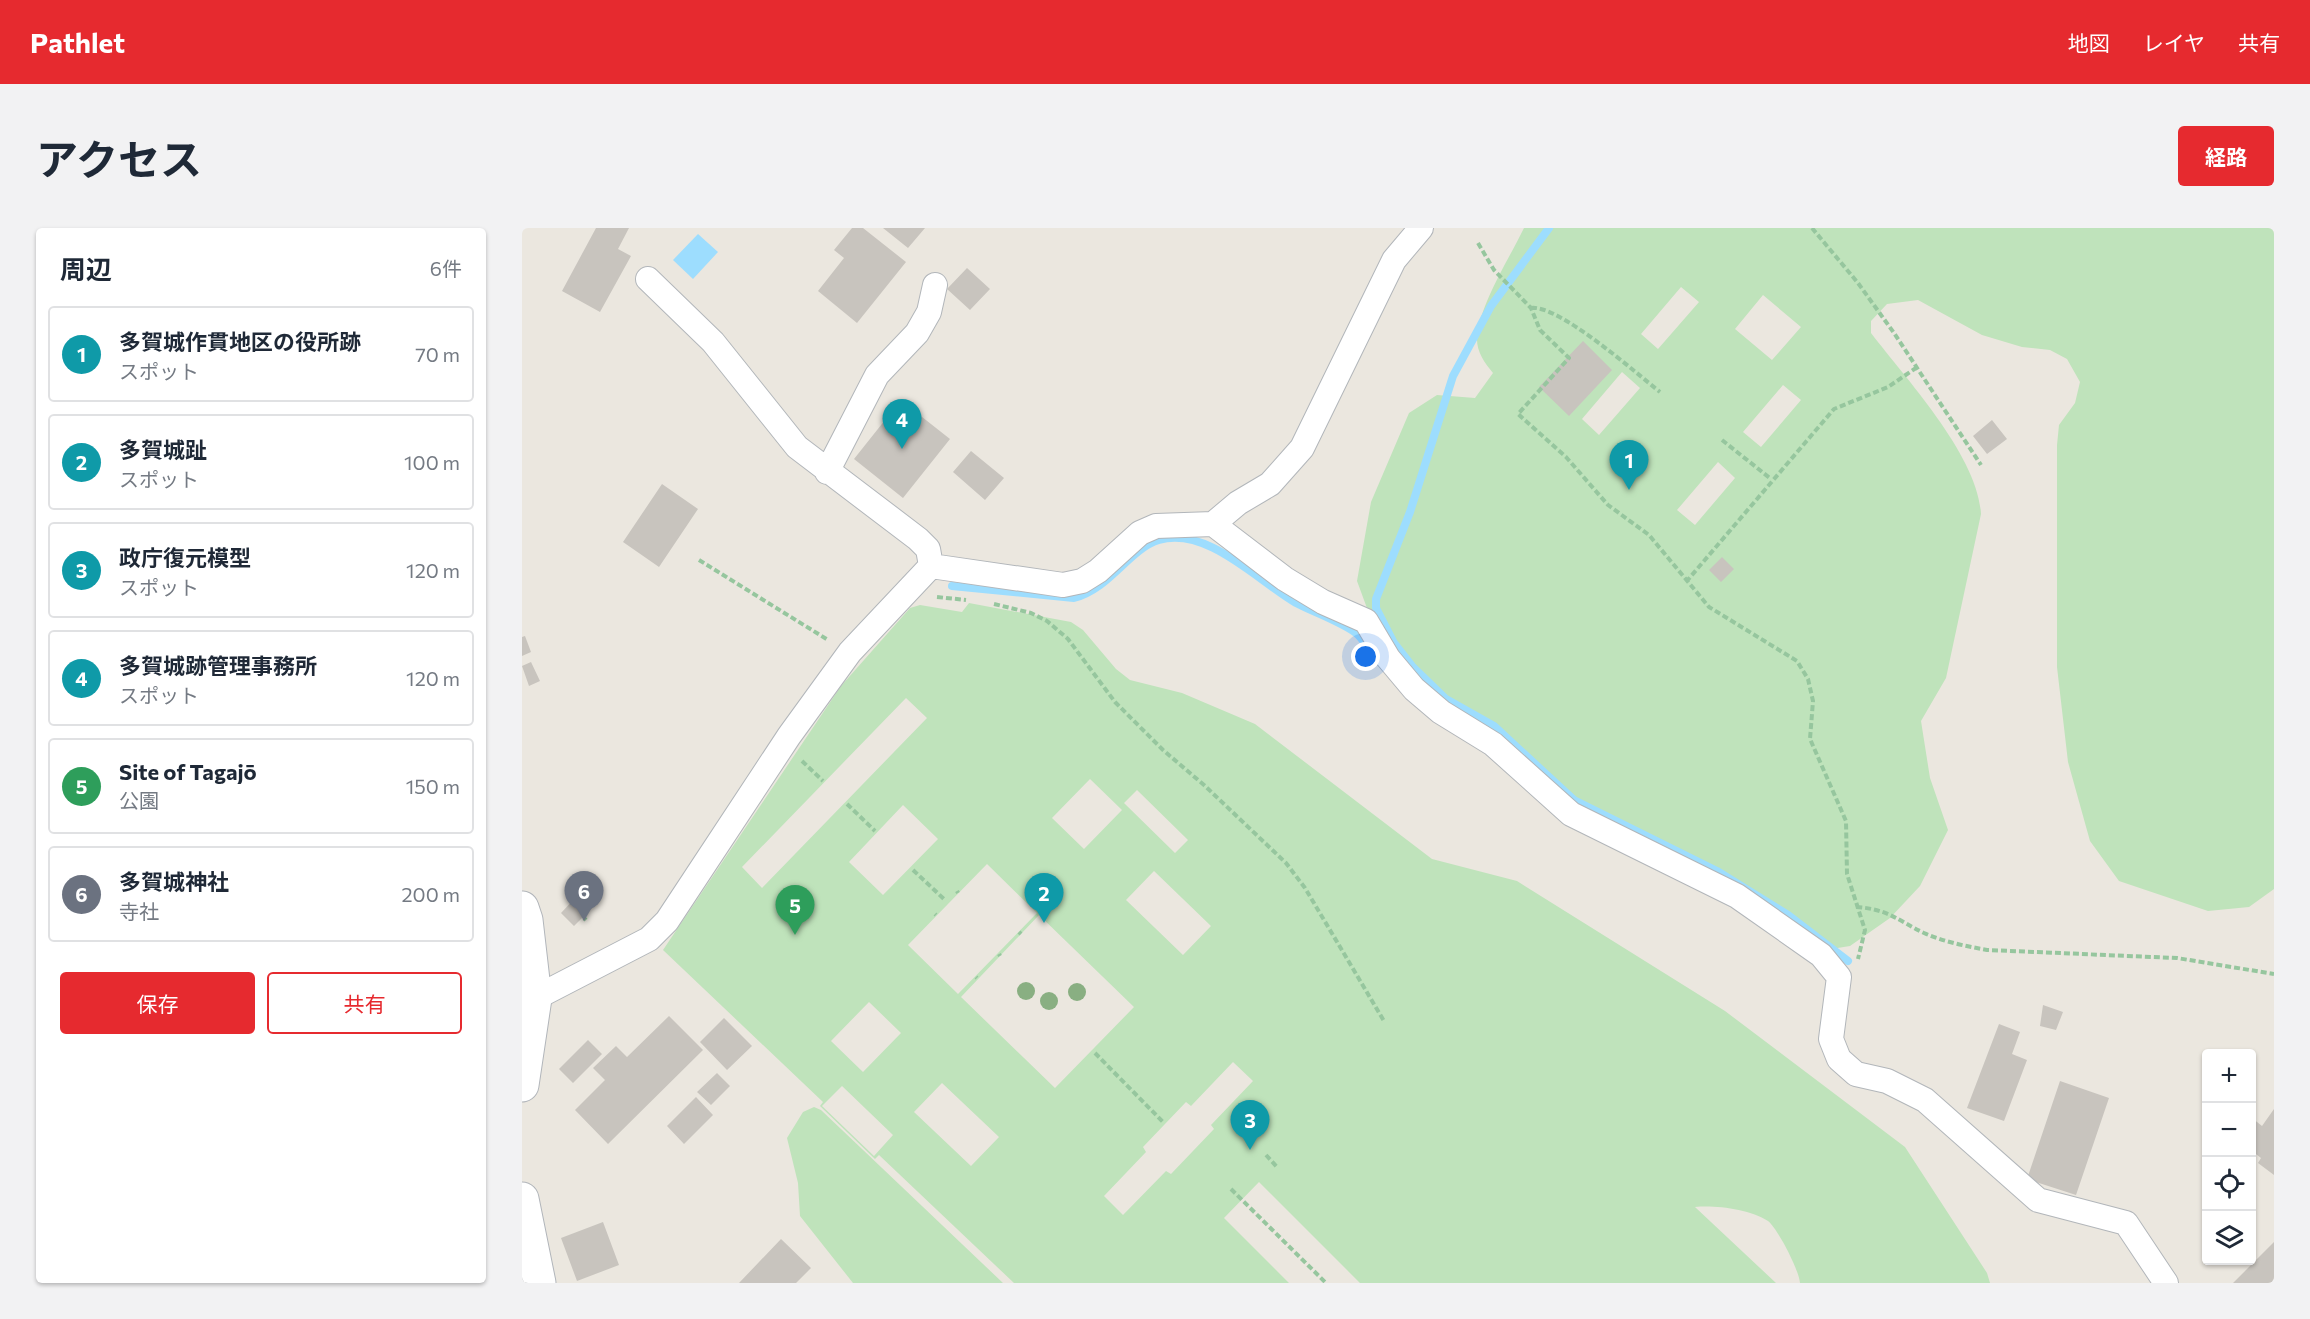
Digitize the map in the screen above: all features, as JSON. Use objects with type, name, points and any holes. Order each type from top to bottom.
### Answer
[{"type":"street","points":[[931,566],[1063,585],[1082,581],[1098,571],[1140,533],[1156,526],[1213,524],[1239,503],[1269,484],[1302,448],[1394,260],[1421,228]]},
{"type":"street","points":[[648,279],[713,342],[790,441],[827,472],[918,539],[928,549],[931,566]]},
{"type":"street","points":[[827,472],[877,375],[917,333],[929,312],[935,285]]},
{"type":"street","points":[[1213,524],[1285,579],[1323,602],[1366,621],[1388,658],[1414,689],[1441,712],[1493,744],[1571,814],[1737,896],[1821,956],[1839,977],[1831,1039],[1839,1059],[1856,1074],[1887,1081],[1925,1100],[2038,1200],[2126,1223],[2166,1283]]},
{"type":"street","points":[[535,998],[649,939],[667,921],[789,736],[850,652],[931,566]]},
{"type":"street","points":[[522,908],[526,920],[535,998],[522,1085]]},
{"type":"street","points":[[522,1199],[539,1283]]},
{"type":"path","points":[[1812,228],[1858,283],[1980,465]]},
{"type":"path","points":[[1478,243],[1494,270],[1532,308],[1540,330],[1569,358],[1518,414],[1566,457],[1608,505],[1649,536],[1709,607],[1797,661],[1808,679],[1813,701],[1810,739],[1846,821],[1847,874],[1865,930],[1860,954],[1849,974],[1839,977]]},
{"type":"path","points":[[1532,308],[1539,307],[1563,317],[1660,392]]},
{"type":"path","points":[[1686,582],[1834,409],[1888,387],[1916,368]]},
{"type":"path","points":[[1722,441],[1771,480]]},
{"type":"path","points":[[699,560],[789,618],[850,652]]},
{"type":"path","points":[[908,591],[922,595],[969,600]]},
{"type":"path","points":[[991,603],[1047,621],[1068,639],[1115,702],[1163,750],[1204,784],[1286,863],[1305,888],[1384,1021]]},
{"type":"path","points":[[847,804],[875,831]]},
{"type":"path","points":[[913,870],[945,900]]},
{"type":"path","points":[[1856,907],[1885,911],[1924,932],[1963,946],[1987,950],[2177,958],[2274,974]]},
{"type":"path","points":[[1095,1053],[1162,1122]]},
{"type":"path","points":[[1266,1155],[1278,1167]]},
{"type":"path","points":[[1231,1189],[1326,1283]]},
{"type":"green space","points":[[1524,228],[2274,228],[2274,889],[2249,907],[2208,911],[2119,881],[2090,841],[2068,762],[2057,667],[2057,445],[2059,425],[2075,403],[2080,382],[2067,359],[2050,350],[2022,347],[1982,335],[1918,300],[1887,304],[1871,321],[1871,333],[1921,396],[1954,444],[1968,468],[1977,491],[1981,514],[1946,678],[1921,721],[1930,778],[1948,830],[1920,886],[1890,918],[1850,946],[1825,950],[1581,813],[1429,691],[1371,619],[1357,581],[1371,502],[1409,413],[1437,395],[1475,398],[1493,373],[1479,351],[1477,336],[1484,309],[1496,281]],"holes":[[[1681,287],[1699,302],[1658,349],[1641,334]],[[1763,295],[1801,327],[1772,360],[1735,329]],[[1622,372],[1640,388],[1599,435],[1582,419]],[[1783,385],[1801,400],[1761,447],[1743,432]],[[1718,462],[1735,478],[1695,525],[1677,510]]]},
{"type":"green space","points":[[969,603],[1071,622],[1083,630],[1116,669],[1130,680],[1182,693],[1255,724],[1432,859],[1517,881],[1725,1011],[1905,1147],[1987,1273],[1990,1283],[1800,1283],[1787,1250],[1768,1221],[1752,1213],[1722,1207],[1695,1207],[1776,1283],[1360,1283],[1259,1182],[1224,1218],[1289,1283],[1014,1283],[879,1155],[875,1159],[820,1106],[823,1102],[663,950],[841,686],[910,608],[920,605],[962,612]],"holes":[[[906,698],[927,718],[762,888],[742,867]],[[1090,779],[1122,810],[1084,849],[1052,818]],[[1137,790],[1188,840],[1175,853],[1124,803]],[[903,805],[938,839],[883,895],[849,862]],[[987,864],[1037,913],[958,994],[908,945]],[[1154,871],[1211,926],[1183,955],[1126,900]],[[1039,915],[1134,1007],[1055,1088],[961,997]],[[869,1002],[901,1033],[863,1072],[831,1041]],[[1233,1062],[1253,1081],[1211,1125],[1214,1129],[1171,1174],[1166,1171],[1123,1215],[1104,1196],[1146,1152],[1143,1147],[1186,1102],[1191,1106]],[[942,1083],[999,1137],[971,1166],[914,1112]],[[842,1086],[893,1135],[874,1156],[822,1106]]]},
{"type":"green space","points":[[814,1107],[821,1110],[1003,1283],[853,1283],[800,1216],[798,1183],[787,1138],[803,1112]]},
{"type":"water","points":[[698,234],[718,252],[693,279],[673,260]]},
{"type":"building","points":[[596,228],[629,228],[618,249],[631,256],[600,312],[562,291]]},
{"type":"building","points":[[852,228],[863,228],[906,262],[857,323],[818,291],[844,258],[834,250]]},
{"type":"building","points":[[883,228],[925,228],[908,248]]},
{"type":"building","points":[[967,268],[990,289],[970,310],[947,289]]},
{"type":"building","points":[[1583,341],[1612,370],[1569,416],[1539,387]]},
{"type":"building","points":[[917,413],[950,439],[903,498],[854,459],[889,415],[905,428]]},
{"type":"building","points":[[1992,420],[2007,439],[1987,454],[1973,436]]},
{"type":"building","points":[[971,451],[1004,478],[985,500],[953,472]]},
{"type":"building","points":[[662,484],[698,509],[659,567],[623,542]]},
{"type":"building","points":[[1722,557],[1734,569],[1721,582],[1709,570]]},
{"type":"building","points":[[525,636],[531,652],[522,656],[522,637]]},
{"type":"building","points":[[531,662],[540,681],[529,686],[522,666]]},
{"type":"building","points":[[578,895],[592,908],[574,926],[561,913]]},
{"type":"building","points":[[2043,1005],[2063,1012],[2056,1030],[2040,1026]]},
{"type":"building","points":[[669,1016],[703,1050],[608,1144],[575,1110],[605,1080],[593,1068],[616,1046],[627,1057]]},
{"type":"building","points":[[724,1018],[752,1046],[727,1070],[700,1042]]},
{"type":"building","points":[[1999,1024],[2020,1032],[2012,1054],[2027,1060],[2004,1121],[1967,1108]]},
{"type":"building","points":[[588,1040],[602,1054],[573,1083],[559,1069]]},
{"type":"building","points":[[717,1073],[730,1086],[711,1105],[697,1092]]},
{"type":"building","points":[[2060,1081],[2109,1098],[2076,1195],[2027,1179]]},
{"type":"building","points":[[696,1097],[713,1115],[684,1144],[667,1126]]},
{"type":"building","points":[[2274,1109],[2274,1175],[2258,1163],[2261,1158],[2256,1154],[2256,1121],[2262,1126]]},
{"type":"building","points":[[603,1222],[619,1265],[577,1281],[561,1238]]},
{"type":"building","points":[[781,1239],[811,1268],[796,1283],[739,1283]]},
{"type":"building","points":[[2274,1242],[2274,1283],[2233,1283],[2251,1265],[2256,1265],[2256,1260]]},
{"type":"waterway","points":[[1549,228],[1491,306],[1453,376],[1410,512],[1376,599],[1376,608],[1394,643],[1412,666],[1446,699],[1494,726],[1574,800],[1717,871],[1788,915],[1848,961]]},
{"type":"waterway","points":[[952,586],[1074,598],[1099,586],[1138,551],[1148,545],[1159,540],[1177,538],[1195,541],[1213,548],[1296,603],[1351,630],[1362,639],[1373,656]]},
{"type":"place","name":"多賀城跡管理事務所","points":[[902,449]]},
{"type":"place","name":"多賀城作貫地区の役所跡","points":[[1629,490]]},
{"type":"place","name":"多賀城神社","points":[[584,921]]},
{"type":"place","name":"多賀城趾","points":[[1044,923]]},
{"type":"place","name":"Site of Tagajō","points":[[795,935]]},
{"type":"place","name":"政庁復元模型","points":[[1250,1150]]}]
